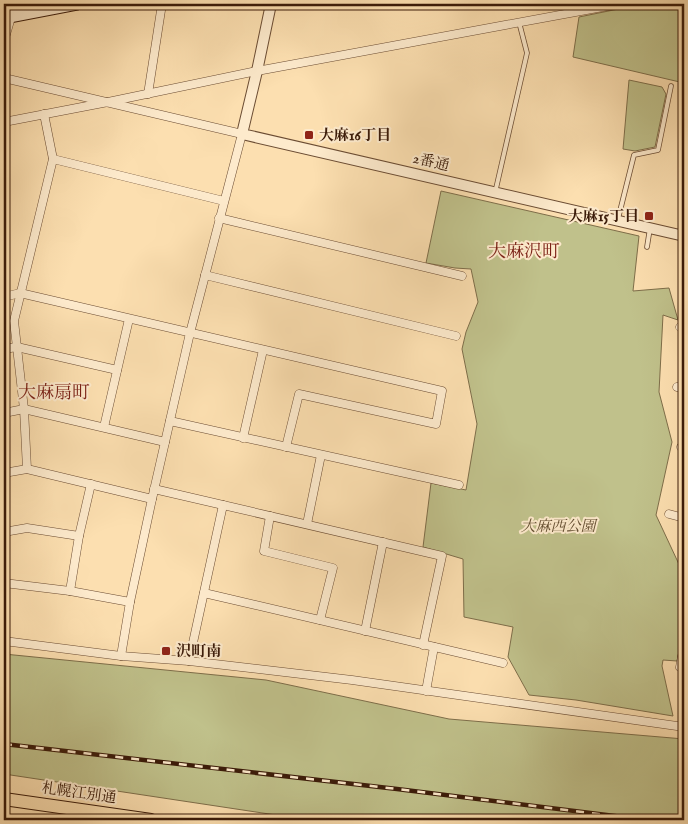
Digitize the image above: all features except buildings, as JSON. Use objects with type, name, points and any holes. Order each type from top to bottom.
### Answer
[{"type":"highway","name":"札幌江別通","points":[[4,799],[151,820]]},
{"type":"main road","points":[[8,18],[78,4]]},
{"type":"street","points":[[4,41],[8,18],[15,4]]},
{"type":"street","points":[[148,94],[162,4]]},
{"type":"street","points":[[121,656],[130,602],[154,489],[190,333],[242,134],[271,4]]},
{"type":"street","points":[[4,122],[257,71],[619,4]]},
{"type":"street","points":[[4,78],[242,134]]},
{"type":"street","points":[[28,469],[24,408],[14,321],[53,159],[44,114]]},
{"type":"street","name":"2番通","points":[[242,134],[684,236]]},
{"type":"street","points":[[53,159],[224,201]]},
{"type":"street","points":[[219,218],[462,276]]},
{"type":"street","points":[[205,275],[456,336]]},
{"type":"street","points":[[4,297],[20,294],[442,391],[436,424],[299,394],[286,447]]},
{"type":"street","points":[[104,427],[129,319]]},
{"type":"street","points":[[4,349],[17,347],[117,370]]},
{"type":"street","points":[[243,438],[263,350]]},
{"type":"street","points":[[4,413],[24,408],[165,442]]},
{"type":"street","points":[[170,421],[459,485]]},
{"type":"street","points":[[307,524],[322,455]]},
{"type":"street","points":[[4,474],[28,469],[152,499]]},
{"type":"street","points":[[70,591],[79,536],[91,484]]},
{"type":"street","points":[[154,489],[442,556],[423,644]]},
{"type":"street","points":[[189,661],[223,505]]},
{"type":"street","points":[[669,514],[684,518]]},
{"type":"street","points":[[270,516],[264,551],[333,568],[320,620]]},
{"type":"street","points":[[4,532],[26,528],[79,536]]},
{"type":"street","points":[[365,631],[384,542]]},
{"type":"street","points":[[4,583],[70,591],[130,602]]},
{"type":"street","points":[[204,593],[503,663]]},
{"type":"street","points":[[4,642],[352,680],[684,727]]},
{"type":"street","points":[[684,646],[680,667],[684,668]]},
{"type":"street","points":[[426,691],[434,647]]},
{"type":"lane","points":[[494,193],[527,53],[519,22]]},
{"type":"lane","points":[[618,221],[634,155],[658,150],[671,86]]},
{"type":"lane","points":[[647,247],[650,228]]},
{"type":"green space","points":[[643,4],[674,4],[684,6],[684,83],[573,57],[579,17]]},
{"type":"green space","points":[[629,80],[662,87],[666,94],[655,147],[635,151],[623,149]]},
{"type":"green space","name":"大麻西公園","points":[[441,191],[639,236],[633,291],[669,288],[678,320],[663,315],[659,392],[672,442],[656,515],[684,575],[684,628],[677,661],[663,660],[662,666],[673,716],[576,700],[529,695],[508,657],[513,627],[464,617],[463,559],[423,547],[431,483],[466,490],[477,424],[462,349],[466,332],[478,302],[471,269],[426,263]]},
{"type":"green space","points":[[4,654],[266,680],[449,719],[684,739],[684,820],[309,820],[4,774]]},
{"type":"railway","points":[[4,744],[647,820]]},
{"type":"place","name":"大麻16丁目","points":[[309,135]]},
{"type":"place","name":"大麻15丁目","points":[[649,216]]},
{"type":"place","name":"沢町南","points":[[166,651]]},
{"type":"district","name":"大麻沢町","points":[[524,252]]},
{"type":"district","name":"大麻扇町","points":[[54,393]]}]
